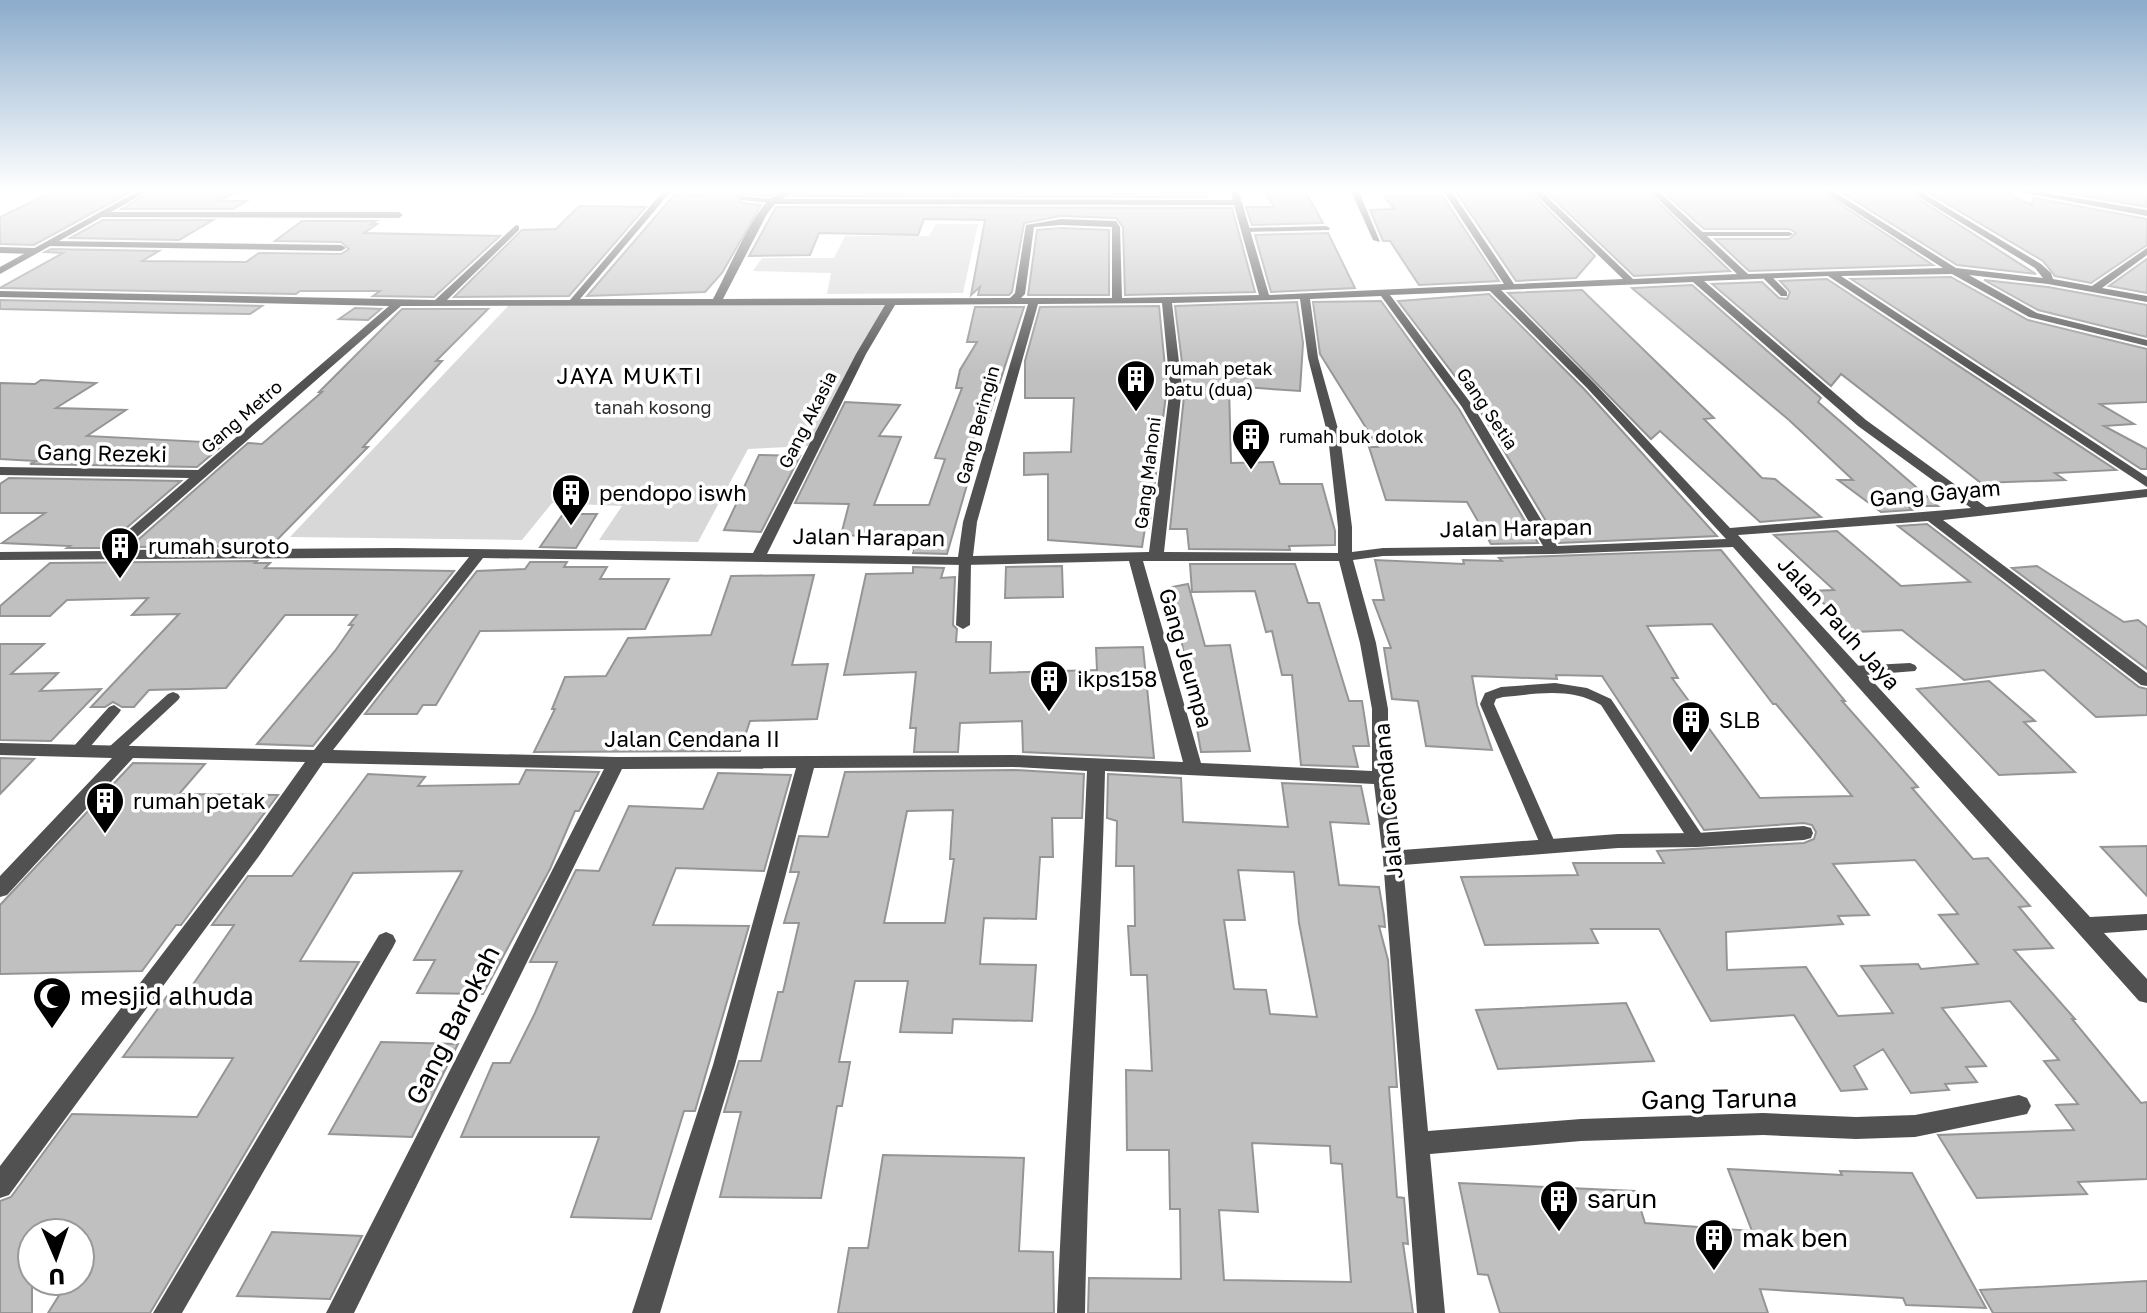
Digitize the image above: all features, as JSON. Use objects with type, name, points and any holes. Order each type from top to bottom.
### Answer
[{"type":"street","points":[[10,250],[35,251]]},
{"type":"street","points":[[438,303],[493,250]]},
{"type":"street","points":[[573,302],[617,250]]},
{"type":"street","points":[[717,301],[745,250]]},
{"type":"street","points":[[1014,300],[1020,294],[1026,250]]},
{"type":"street","points":[[1116,250],[1117,301]]},
{"type":"street","points":[[1252,250],[1265,298]]},
{"type":"street","points":[[1487,250],[1511,287]]},
{"type":"street","points":[[1598,250],[1631,282]]},
{"type":"street","points":[[1717,250],[1746,277]]},
{"type":"street","points":[[1921,250],[2033,315],[2147,343]]},
{"type":"street","points":[[2012,250],[2038,266],[2048,275],[2048,281]]},
{"type":"street","points":[[0,271],[35,251]]},
{"type":"street","points":[[2095,288],[2147,251]]},
{"type":"street","points":[[0,294],[398,303],[1117,301],[1305,297],[1830,273],[1954,271],[2048,281],[2147,299]]},
{"type":"street","points":[[1830,273],[2147,483]]},
{"type":"street","points":[[1696,280],[1862,423],[1983,511]]},
{"type":"street","name":"Jalan Pauh Jaya","points":[[1493,288],[1591,386],[1732,538],[2147,994]]},
{"type":"street","name":"Gang Setia","points":[[1384,294],[1467,406],[1553,550]]},
{"type":"street","name":"Jalan Cendana","points":[[1305,297],[1313,358],[1334,436],[1345,527],[1345,557],[1368,643],[1380,709],[1379,758],[1393,858],[1431,1313]]},
{"type":"street","name":"Gang Mahoni","points":[[1156,556],[1176,387],[1167,299]]},
{"type":"street","name":"Gang Akasia","points":[[758,558],[861,354],[893,300]]},
{"type":"street","name":"Gang Beringin","points":[[965,561],[970,522],[1034,300]]},
{"type":"street","name":"Gang Metro","points":[[108,555],[398,303]]},
{"type":"street","name":"Gang Rezeki","points":[[0,471],[204,474]]},
{"type":"street","name":"Gang Gayam","points":[[1732,538],[2147,493]]},
{"type":"street","points":[[1931,517],[2147,681]]},
{"type":"street","name":"Jalan Harapan","points":[[0,556],[396,552],[965,561],[1156,556],[1345,557],[1383,552],[1553,550],[1732,538]]},
{"type":"street","points":[[0,1186],[252,851],[318,757],[478,555]]},
{"type":"street","name":"Gang Jeumpa","points":[[1135,557],[1194,771]]},
{"type":"street","name":"Jalan Cendana II","points":[[0,749],[616,763],[1014,761],[1383,778]]},
{"type":"street","points":[[0,889],[122,751]]},
{"type":"street","name":"Gang Barokah","points":[[340,1313],[616,763]]},
{"type":"street","points":[[646,1313],[724,1065],[806,764]]},
{"type":"street","points":[[1071,1313],[1075,1165],[1092,904],[1096,765]]},
{"type":"street","points":[[1393,858],[1618,841],[1804,833]]},
{"type":"street","points":[[2084,926],[2147,922]]},
{"type":"street","points":[[167,1313],[386,941]]},
{"type":"street","name":"Gang Taruna","points":[[1419,1143],[1596,1129],[1763,1124],[1856,1128],[1915,1126],[2019,1106]]},
{"type":"lane","points":[[1767,277],[1784,294]]},
{"type":"lane","points":[[963,625],[965,561]]},
{"type":"lane","points":[[1853,671],[1910,668]]},
{"type":"lane","points":[[1549,847],[1487,704],[1490,696],[1501,692],[1574,688],[1593,693],[1606,702],[1697,840]]},
{"type":"lane","points":[[122,751],[173,697]]},
{"type":"lane","points":[[79,750],[114,710]]},
{"type":"green space","points":[[838,250],[972,250],[963,293],[827,294],[831,273],[753,271],[762,258],[834,258]]},
{"type":"green space","name":"tanah kosong","points":[[887,303],[810,446],[748,449],[698,542],[599,540],[622,506],[552,503],[522,540],[290,537],[509,305]]},
{"type":"building","points":[[48,250],[159,251],[142,261],[246,262],[259,253],[341,254],[347,250],[485,250],[434,297],[373,296],[380,291],[300,291],[296,294],[0,288],[63,253],[45,252]]},
{"type":"building","points":[[501,250],[609,250],[569,296],[454,297]]},
{"type":"building","points":[[626,250],[735,250],[722,273],[705,292],[587,296]]},
{"type":"building","points":[[752,250],[812,250],[810,255],[749,256]]},
{"type":"building","points":[[979,250],[1019,250],[1009,295],[978,295],[980,287],[971,295]]},
{"type":"building","points":[[1034,250],[1109,250],[1109,295],[1028,295]]},
{"type":"building","points":[[1124,250],[1244,250],[1255,292],[1125,295]]},
{"type":"building","points":[[1259,250],[1336,250],[1355,288],[1271,292]]},
{"type":"building","points":[[1396,250],[1479,250],[1499,281],[1419,285]]},
{"type":"building","points":[[1495,250],[1589,250],[1595,256],[1576,278],[1516,281]]},
{"type":"building","points":[[1607,250],[1708,250],[1730,271],[1634,276]]},
{"type":"building","points":[[1727,250],[1911,250],[1933,265],[1749,271]]},
{"type":"building","points":[[1934,250],[1999,250],[2036,274],[1957,265]]},
{"type":"building","points":[[2025,250],[2139,250],[2091,283],[2055,276],[2043,261]]},
{"type":"building","points":[[2147,259],[2147,293],[2109,286]]},
{"type":"building","points":[[1951,277],[2028,320],[2147,349],[2147,402],[2100,404],[2134,424],[2104,426],[2147,449],[2147,469],[2141,469],[1851,279]]},
{"type":"building","points":[[1827,279],[2116,470],[2055,473],[2065,480],[1981,483],[1841,374],[1831,386],[1712,284],[1762,282],[1779,298],[1787,299],[1790,292],[1780,281]]},
{"type":"building","points":[[1984,280],[2048,287],[2147,305],[2147,337],[2038,310]]},
{"type":"building","points":[[1692,285],[1821,398],[1818,402],[1938,506],[1908,506],[1912,510],[1881,512],[1838,480],[1853,480],[1789,420],[1632,288]]},
{"type":"building","points":[[1582,290],[1714,418],[1704,419],[1762,478],[1775,479],[1821,517],[1760,522],[1660,431],[1651,439],[1508,293]]},
{"type":"building","points":[[1489,294],[1585,390],[1717,536],[1559,543],[1476,404],[1398,301]]},
{"type":"building","points":[[0,300],[262,306],[250,314],[0,309]]},
{"type":"building","points":[[1381,301],[1459,409],[1538,543],[1491,544],[1467,502],[1386,500],[1369,447],[1378,447],[1320,354],[1313,302]]},
{"type":"building","points":[[1297,302],[1303,343],[1300,391],[1229,386],[1231,463],[1273,462],[1280,484],[1322,484],[1335,531],[1335,545],[1289,546],[1290,550],[1189,549],[1187,529],[1170,529],[1185,387],[1175,306]]},
{"type":"building","points":[[1159,306],[1167,387],[1149,528],[1145,528],[1142,547],[1048,540],[1048,474],[1024,475],[1024,453],[1071,452],[1074,398],[1025,398],[1025,361],[1040,307]]},
{"type":"building","points":[[975,307],[1024,307],[986,425],[975,424],[971,471],[947,554],[913,553],[913,538],[841,535],[849,504],[795,503],[845,402],[900,405],[879,436],[901,437],[874,505],[929,505],[945,459],[935,458],[962,388],[956,388],[960,370],[977,342],[967,342]]},
{"type":"building","points":[[355,308],[381,309],[368,320],[339,319]]},
{"type":"building","points":[[402,309],[488,309],[436,361],[442,361],[363,447],[368,447],[271,546],[130,547],[248,443],[262,444],[322,392],[319,392]]},
{"type":"building","points":[[41,380],[96,383],[56,408],[126,410],[87,436],[225,443],[197,467],[30,464],[36,461],[0,459],[0,383],[35,384]]},
{"type":"building","points":[[759,455],[800,456],[761,532],[724,530]]},
{"type":"building","points":[[9,478],[181,481],[103,548],[67,548],[70,546],[2,543],[45,513],[0,513],[0,484]]},
{"type":"building","name":"pendopo iswh","points":[[563,514],[597,514],[576,548],[540,547]]},
{"type":"building","points":[[1927,524],[2139,687],[2147,689],[2147,715],[2096,717],[2044,670],[1964,680],[1902,630],[1855,632],[1810,591],[1834,590],[1774,535],[1837,531],[1901,586],[1970,582],[1898,526]]},
{"type":"building","points":[[1721,550],[1845,701],[1842,701],[1918,787],[1912,788],[1973,859],[1988,858],[2030,906],[2019,907],[2053,948],[2014,950],[2075,1019],[2072,1019],[2141,1103],[2147,1102],[2147,1179],[2078,1182],[2087,1194],[1977,1198],[1938,1135],[2074,1130],[2056,1105],[2078,1104],[2044,1061],[2059,1060],[2010,1001],[1942,1008],[1986,1066],[1966,1067],[1977,1082],[1945,1084],[1949,1090],[1911,1093],[1883,1049],[1854,1066],[1867,1089],[1841,1091],[1794,1015],[1711,1021],[1659,929],[1591,929],[1598,943],[1485,945],[1461,877],[1578,875],[1573,863],[1664,863],[1657,851],[1804,843],[1814,839],[1816,832],[1812,825],[1804,823],[1704,830],[1602,676],[1556,675],[1557,679],[1472,676],[1477,705],[1492,750],[1426,746],[1418,701],[1392,699],[1384,648],[1391,648],[1373,600],[1384,600],[1375,560],[1464,564],[1463,560],[1502,561],[1499,558]],"holes":[[[1712,624],[1773,704],[1852,796],[1760,798],[1672,678],[1678,678],[1647,626]],[[1915,860],[1958,914],[1939,915],[1978,964],[1921,969],[1918,964],[1861,966],[1893,1013],[1838,1016],[1806,967],[1727,970],[1726,932],[1843,924],[1838,916],[1869,915],[1833,864]]]},
{"type":"building","points":[[257,561],[255,563],[270,563],[265,568],[454,571],[313,746],[257,744],[335,651],[357,615],[285,615],[226,688],[149,690],[134,707],[122,707],[113,702],[105,707],[91,707],[179,614],[132,615],[148,598],[67,600],[50,616],[0,616],[0,606],[50,563]]},
{"type":"building","points":[[530,562],[567,562],[564,567],[607,567],[600,579],[669,579],[645,629],[480,631],[436,705],[423,705],[417,714],[365,714],[477,571],[525,569]]},
{"type":"building","points":[[1190,564],[1295,564],[1308,603],[1319,603],[1349,701],[1362,701],[1369,746],[1353,746],[1358,767],[1301,765],[1292,675],[1282,675],[1272,631],[1266,632],[1255,591],[1192,592]]},
{"type":"building","points":[[1062,566],[1063,597],[1005,598],[1006,567]]},
{"type":"building","points":[[2037,566],[2124,622],[2138,620],[2147,627],[2147,669],[2012,568]]},
{"type":"building","points":[[913,567],[944,568],[941,578],[955,577],[953,625],[957,629],[956,642],[991,642],[990,673],[1097,670],[1096,648],[1143,647],[1154,758],[1023,752],[1022,721],[960,723],[958,752],[914,752],[916,728],[910,728],[916,672],[844,675],[866,574],[913,573]]},
{"type":"building","points":[[814,575],[792,665],[828,664],[817,719],[750,721],[740,751],[534,752],[555,709],[552,709],[565,677],[606,676],[628,638],[711,635],[731,576]]},
{"type":"building","points":[[1188,584],[1205,646],[1230,645],[1250,751],[1201,752],[1172,587]]},
{"type":"building","points":[[0,644],[44,644],[11,674],[58,673],[40,691],[101,689],[51,741],[0,740]]},
{"type":"building","points":[[1989,681],[2035,721],[2024,722],[2075,772],[1999,775],[1917,689]]},
{"type":"building","points":[[0,758],[34,759],[0,794]]},
{"type":"building","points":[[133,763],[205,764],[179,794],[278,795],[181,925],[176,925],[142,971],[0,974],[0,905]]},
{"type":"building","points":[[526,770],[599,772],[579,811],[575,811],[550,869],[483,994],[417,993],[435,960],[414,960],[462,871],[353,873],[300,961],[359,962],[150,1313],[48,1313],[58,1297],[96,1297],[96,1217],[16,1217],[16,1297],[32,1297],[32,1313],[0,1313],[0,1201],[11,1197],[72,1114],[197,1117],[233,1058],[123,1057],[170,992],[187,993],[234,925],[212,925],[248,876],[292,876],[368,774],[425,777],[418,786],[519,784]]},
{"type":"building","points":[[1014,770],[1084,774],[1082,818],[1052,818],[1053,857],[1040,857],[1036,919],[984,918],[980,964],[1036,965],[1032,1021],[953,1019],[952,1033],[900,1032],[908,981],[855,981],[839,1062],[850,1062],[842,1106],[837,1106],[821,1198],[720,1197],[741,1112],[724,1112],[739,1061],[761,1061],[778,992],[783,992],[799,923],[784,923],[799,872],[790,872],[799,836],[828,837],[845,772]],"holes":[[[953,810],[950,859],[954,859],[945,923],[884,923],[907,811]]]},
{"type":"building","points":[[718,773],[791,775],[764,871],[676,868],[653,925],[749,926],[695,1111],[684,1111],[651,1219],[571,1217],[599,1137],[461,1137],[493,1063],[510,1063],[557,962],[530,962],[576,870],[599,871],[629,806],[703,809]]},
{"type":"building","points":[[1108,774],[1181,778],[1183,822],[1288,827],[1282,783],[1361,786],[1369,824],[1330,822],[1339,885],[1379,887],[1384,916],[1385,927],[1379,926],[1388,960],[1397,1087],[1389,1087],[1397,1197],[1404,1198],[1408,1244],[1403,1243],[1413,1313],[1088,1313],[1089,1278],[1181,1279],[1180,1209],[1170,1209],[1169,1150],[1127,1150],[1126,1070],[1152,1071],[1147,975],[1131,975],[1128,926],[1135,926],[1134,866],[1116,866],[1117,821],[1107,818]],"holes":[[[1238,870],[1294,872],[1299,923],[1317,1017],[1270,1014],[1266,990],[1234,989],[1224,920],[1245,920]],[[1252,1143],[1330,1146],[1331,1163],[1342,1164],[1351,1282],[1224,1280],[1219,1210],[1258,1212]]]},
{"type":"building","points":[[2147,846],[2147,896],[2101,847]]},
{"type":"building","points":[[1626,1003],[1654,1061],[1498,1069],[1476,1010]]},
{"type":"building","points":[[381,1042],[458,1044],[412,1137],[329,1134]]},
{"type":"building","points":[[883,1155],[1024,1158],[1019,1251],[1053,1252],[1054,1313],[838,1313],[849,1248],[868,1248]]},
{"type":"building","points":[[1728,1169],[1842,1175],[1840,1171],[1912,1173],[1986,1308],[1906,1305],[1903,1298],[1760,1289],[1768,1313],[1500,1313],[1488,1275],[1478,1274],[1459,1183],[1635,1191],[1645,1223],[1752,1231]]},
{"type":"building","points":[[272,1232],[362,1236],[330,1299],[237,1296]]},
{"type":"building","points":[[2147,1281],[2147,1313],[1993,1313],[1980,1290]]},
{"type":"place","name":"rumah petak batu (dua)","points":[[1136,413]]},
{"type":"place","name":"rumah buk dolok","points":[[1251,471]]},
{"type":"place","name":"pendopo iswh","points":[[571,527]]},
{"type":"place","name":"rumah suroto","points":[[120,580]]},
{"type":"place","name":"ikps158","points":[[1049,713]]},
{"type":"place","name":"SLB","points":[[1691,754]]},
{"type":"place","name":"rumah petak","points":[[105,835]]},
{"type":"place","name":"mesjid alhuda","points":[[52,1030]]},
{"type":"place","name":"sarun","points":[[1559,1233]]},
{"type":"place","name":"mak ben","points":[[1714,1272]]},
{"type":"district","name":"JAYA MUKTI","points":[[630,376]]}]
